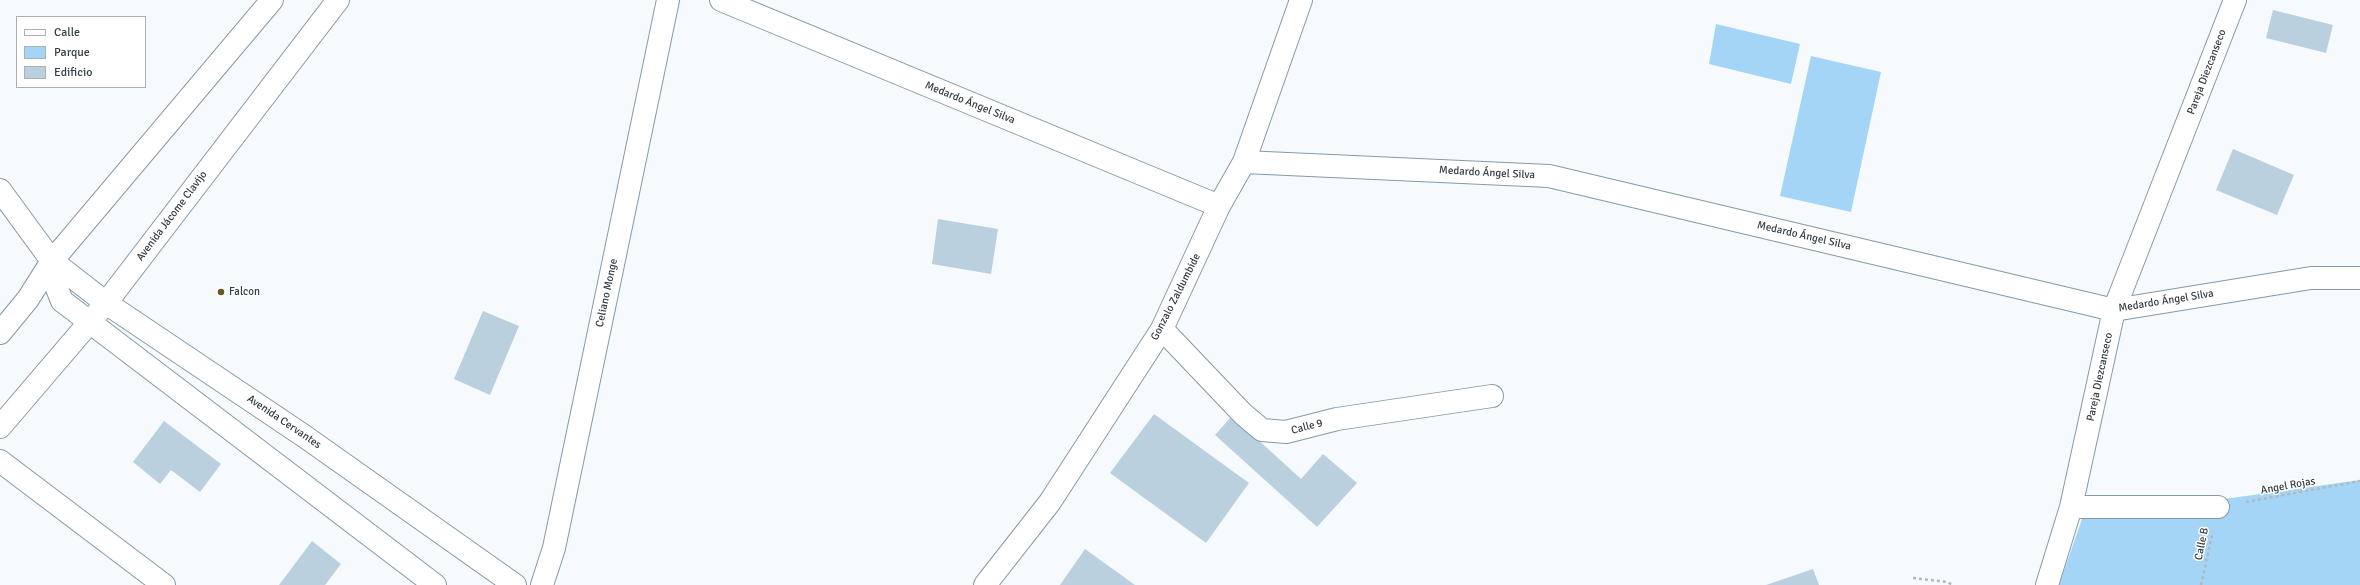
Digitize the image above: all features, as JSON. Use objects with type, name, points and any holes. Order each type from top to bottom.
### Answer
[{"type":"street","points":[[0,333],[28,299],[52,261],[272,0]]},
{"type":"street","name":"Avenida Jácome Clavijo","points":[[0,427],[106,303],[338,0]]},
{"type":"street","name":"Celiano Monge","points":[[542,585],[554,548],[668,0]]},
{"type":"street","name":"Medardo Ángel Silva","points":[[721,0],[1220,206]]},
{"type":"street","name":"Gonzalo Zaldumbide","points":[[986,585],[1050,502],[1162,329],[1220,206],[1244,162],[1301,0]]},
{"type":"street","name":"Pareja Diezcanseco","points":[[2047,585],[2071,508],[2114,310],[2235,0]]},
{"type":"street","name":"Medardo Ángel Silva","points":[[1244,162],[1549,176],[2114,310],[2311,278],[2360,278]]},
{"type":"street","name":"Avenida Cervantes","points":[[0,190],[52,261],[106,303],[304,436],[515,585]]},
{"type":"street","name":"Avenida Cervantes","points":[[52,261],[56,286],[62,301],[435,585]]},
{"type":"street","name":"Calle 9","points":[[1162,329],[1243,414],[1262,430],[1286,432],[1337,419],[1492,396]]},
{"type":"street","points":[[0,461],[164,585]]},
{"type":"street","points":[[2071,508],[2218,507]]},
{"type":"path","name":"Angel Rojas","points":[[2218,507],[2360,481]]},
{"type":"path","name":"Calle B","points":[[2201,585],[2218,507]]},
{"type":"path","points":[[1913,578],[1947,582],[1953,585]]},
{"type":"green space","points":[[1716,24],[1800,44],[1791,84],[1709,64]]},
{"type":"green space","points":[[1811,56],[1881,72],[1851,212],[1780,196]]},
{"type":"green space","points":[[2360,480],[2360,585],[2059,585],[2082,519]]},
{"type":"building","points":[[2273,10],[2333,25],[2326,53],[2266,38]]},
{"type":"building","points":[[2233,149],[2294,175],[2277,215],[2216,190]]},
{"type":"building","points":[[938,219],[998,229],[991,274],[932,264]]},
{"type":"building","points":[[483,311],[519,326],[490,395],[454,379]]},
{"type":"building","points":[[1154,414],[1249,483],[1206,543],[1110,473]]},
{"type":"building","points":[[1232,416],[1301,479],[1323,454],[1357,483],[1317,527],[1215,435]]},
{"type":"building","points":[[164,421],[221,464],[200,492],[171,470],[160,484],[133,462]]},
{"type":"building","points":[[312,541],[341,564],[325,585],[279,585]]},
{"type":"building","points":[[1085,549],[1135,585],[1060,585]]},
{"type":"building","points":[[1813,569],[1819,585],[1766,585]]},
{"type":"place","name":"Falcon","points":[[221,292]]}]
